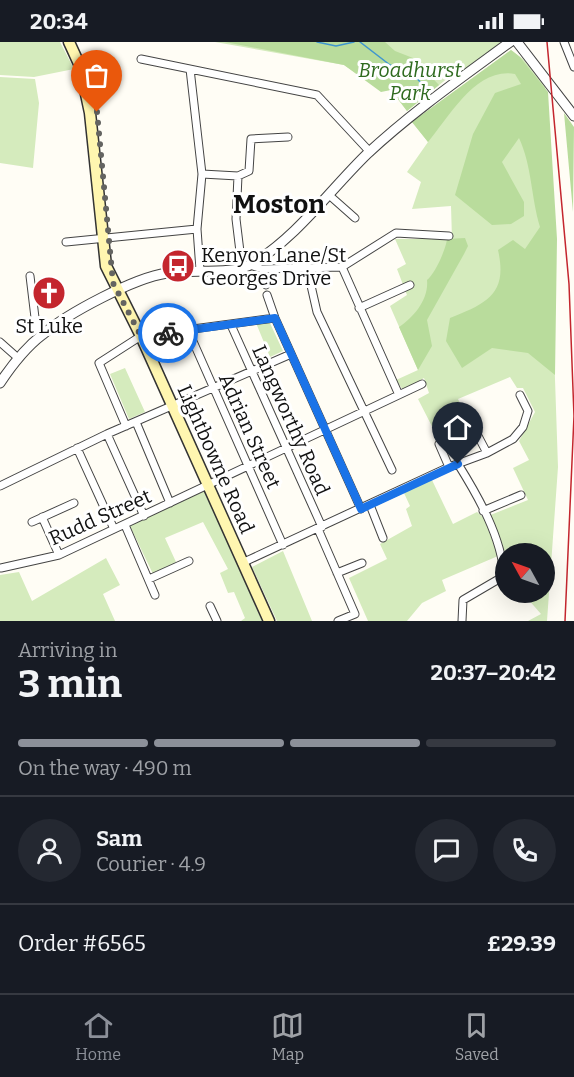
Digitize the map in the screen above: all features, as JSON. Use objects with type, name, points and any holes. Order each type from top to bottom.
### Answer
[{"type":"main road","name":"Lightbowne Road","points":[[69,42],[80,66],[90,113],[113,279],[117,292],[141,336],[269,621]]},
{"type":"main road","name":"Lightbowne Road","points":[[74,42],[89,77],[97,112],[107,238]]},
{"type":"street","points":[[246,267],[289,235],[370,152],[409,118],[510,42]]},
{"type":"street","points":[[517,42],[573,112]]},
{"type":"street","points":[[564,42],[574,68]]},
{"type":"street","points":[[141,59],[317,95],[370,152]]},
{"type":"street","points":[[190,69],[201,174],[197,229],[200,270]]},
{"type":"street","points":[[201,174],[238,176],[249,171],[251,139],[288,137]]},
{"type":"street","points":[[238,176],[236,219],[246,267]]},
{"type":"street","points":[[329,195],[355,218]]},
{"type":"street","points":[[66,242],[197,229]]},
{"type":"street","points":[[0,382],[18,358],[42,335],[67,318],[117,292],[166,273],[246,267],[262,269],[342,267],[396,233],[449,236]]},
{"type":"street","points":[[342,267],[399,395]]},
{"type":"street","points":[[307,268],[317,312],[392,470]]},
{"type":"street","points":[[262,269],[266,285]]},
{"type":"street","points":[[30,276],[36,326],[42,335]]},
{"type":"street","points":[[359,308],[410,285]]},
{"type":"street","points":[[267,294],[275,318],[361,509]]},
{"type":"street","points":[[126,426],[99,363],[141,336],[275,318]]},
{"type":"street","name":"Langworthy Road","points":[[231,325],[286,448],[355,614],[338,621]]},
{"type":"street","name":"Adrian Street","points":[[188,330],[283,545]]},
{"type":"street","points":[[0,342],[18,358]]},
{"type":"street","points":[[0,486],[107,434],[291,354]]},
{"type":"street","name":"Rudd Street","points":[[1,568],[59,555],[422,384]]},
{"type":"street","points":[[242,563],[449,467],[487,453],[513,438],[523,427],[528,411],[520,395]]},
{"type":"street","points":[[136,422],[170,503]]},
{"type":"street","points":[[465,422],[468,429],[477,434],[487,453]]},
{"type":"street","points":[[107,434],[144,516]]},
{"type":"street","points":[[439,444],[449,467]]},
{"type":"street","points":[[77,448],[114,529]]},
{"type":"street","points":[[458,464],[483,511],[504,562],[504,576],[463,600],[462,621]]},
{"type":"street","points":[[483,511],[521,495]]},
{"type":"street","points":[[32,522],[74,503]]},
{"type":"street","points":[[370,505],[383,538]]},
{"type":"street","points":[[42,517],[59,555]]},
{"type":"street","points":[[125,525],[155,595]]},
{"type":"street","points":[[149,579],[189,561]]},
{"type":"street","points":[[337,573],[362,563]]},
{"type":"street","points":[[210,606],[217,621]]},
{"type":"green space","points":[[0,42],[60,42],[74,69],[34,77],[0,75]]},
{"type":"green space","name":"Broadhurst Park","points":[[215,42],[510,42],[464,76],[459,69],[407,111],[391,90],[381,90],[344,65]]},
{"type":"green space","name":"Broadhurst Park","points":[[225,42],[385,42],[395,51],[413,58],[439,85],[407,111],[391,90],[381,92],[344,65]]},
{"type":"green space","points":[[511,50],[523,59],[545,86],[558,467],[553,543],[500,543],[488,516],[528,500],[513,468],[529,460],[519,441],[535,412],[523,388],[517,388],[510,377],[458,399],[468,420],[461,423],[465,437],[443,448],[418,399],[429,393],[424,378],[403,390],[396,380],[418,370],[390,306],[407,295],[397,269],[406,264],[395,239],[452,239],[451,206],[412,209],[421,182],[407,172],[428,142],[412,122]]},
{"type":"green space","points":[[511,50],[520,57],[548,92],[557,239],[555,375],[528,353],[492,348],[462,368],[446,341],[450,318],[475,307],[492,295],[497,287],[500,277],[498,250],[513,240],[525,249],[540,227],[519,138],[502,162],[524,202],[524,216],[511,224],[492,225],[455,195],[473,134],[495,93],[521,84],[515,74],[501,74],[488,78],[465,96],[428,142],[412,122]]},
{"type":"green space","points":[[0,77],[35,79],[39,103],[33,168],[0,163]]},
{"type":"green space","points":[[564,113],[574,127],[573,212]]},
{"type":"green space","points":[[465,238],[468,246],[427,320],[432,346],[418,370],[399,327],[415,313],[423,301],[427,280],[440,261],[447,239]]},
{"type":"green space","points":[[269,321],[283,351],[270,357],[256,323]]},
{"type":"green space","points":[[125,368],[145,412],[129,419],[110,374]]},
{"type":"green space","points":[[432,480],[453,524],[477,512],[484,518],[495,548],[495,557],[442,580],[446,591],[422,603],[407,621],[368,621],[349,578],[387,559],[380,544],[412,526],[406,509],[410,506],[404,493]]},
{"type":"green space","points":[[205,491],[262,621],[241,621],[245,618],[234,592],[228,593],[220,573],[228,569],[203,522],[165,538],[176,562],[153,574],[129,524]]},
{"type":"green space","points":[[283,551],[312,621],[277,621],[252,567]]},
{"type":"green space","points":[[106,558],[120,585],[103,594],[115,621],[0,621],[0,575],[19,572],[32,601]]},
{"type":"green space","points":[[531,603],[548,603],[547,621],[528,621],[541,614]]},
{"type":"waterway","points":[[317,42],[336,46],[354,42]]},
{"type":"waterway","points":[[360,42],[390,65],[411,72],[423,85]]},
{"type":"railway","points":[[547,42],[569,284],[574,416],[565,621]]},
{"type":"way so far","points":[[97,112],[113,283],[141,336],[168,333]]},
{"type":"place","name":"Kenyon Lane/St Georges Drive","points":[[178,266]]},
{"type":"place","name":"St Luke","points":[[49,293]]},
{"type":"district","name":"Moston","points":[[279,204]]},
{"type":"route","points":[[168,333],[275,318],[361,509],[458,464]]}]
